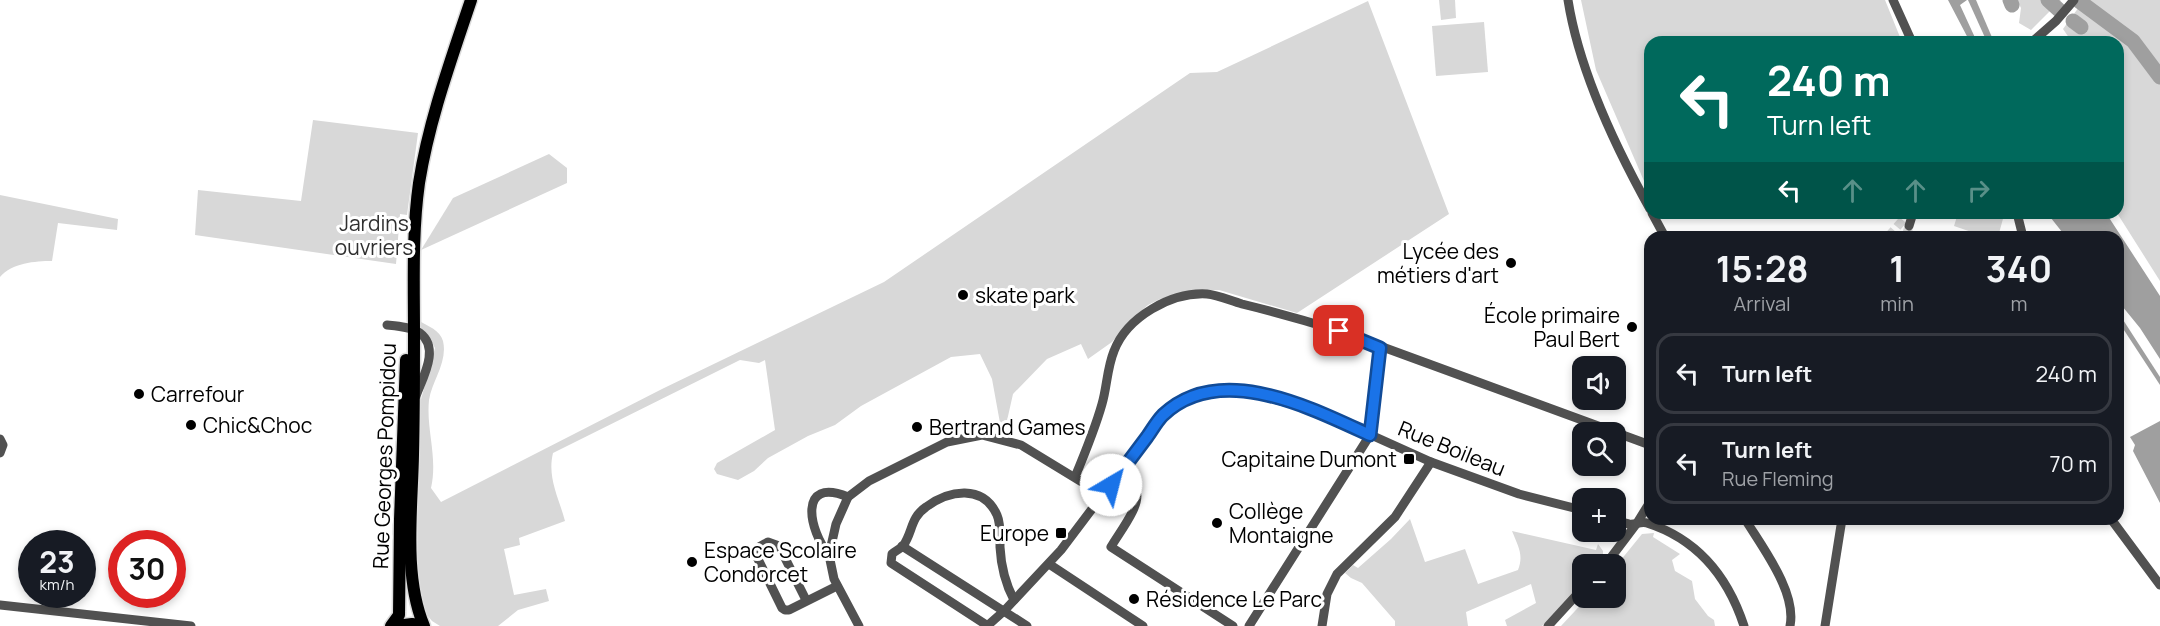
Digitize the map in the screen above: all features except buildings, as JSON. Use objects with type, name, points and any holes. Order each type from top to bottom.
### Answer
[{"type":"main road","name":"Rue Georges Pompidou","points":[[391,626],[399,615],[400,508],[415,224],[424,155],[441,92],[471,0]]},
{"type":"main road","name":"Rue Georges Pompidou","points":[[411,329],[414,401],[411,574],[416,608],[423,626]]},
{"type":"main road","points":[[396,626],[412,624],[423,626]]},
{"type":"street","points":[[1568,0],[1571,21],[1584,64],[1617,145],[1644,197]]},
{"type":"street","points":[[1893,0],[1909,36]]},
{"type":"street","points":[[2039,36],[2074,0]]},
{"type":"street","points":[[1075,477],[1100,411],[1106,377],[1115,349],[1130,328],[1152,309],[1173,299],[1206,294],[1294,317],[1644,443]]},
{"type":"street","points":[[387,325],[411,329]]},
{"type":"street","points":[[1249,626],[1370,435],[1380,348]]},
{"type":"street","name":"Rue Boileau","points":[[988,626],[1049,564],[1163,415],[1188,399],[1223,389],[1275,398],[1320,412],[1431,462],[1519,494],[1572,507]]},
{"type":"street","points":[[859,626],[837,586],[830,565],[830,555],[836,524],[848,497],[869,481],[947,442],[982,435],[1021,445],[1103,495]]},
{"type":"street","points":[[0,439],[3,445],[0,453]]},
{"type":"street","points":[[1322,626],[1327,594],[1337,574],[1395,517],[1431,462]]},
{"type":"street","points":[[1119,475],[1132,485],[1137,494],[1137,502],[1111,547],[1233,626]]},
{"type":"street","points":[[830,555],[820,544],[810,511],[813,502],[821,493],[833,490],[848,497]]},
{"type":"street","points":[[988,626],[891,563],[892,554],[903,546],[913,521],[925,507],[950,494],[965,492],[975,494],[990,504],[997,514],[999,523],[1002,571],[1014,600]]},
{"type":"street","points":[[1614,554],[1644,512]]},
{"type":"street","points":[[1626,523],[1644,522]]},
{"type":"street","points":[[1651,525],[1681,537],[1715,568],[1736,602],[1744,626]]},
{"type":"street","points":[[1749,525],[1783,580],[1790,611],[1790,626]]},
{"type":"street","points":[[1825,626],[1841,525]]},
{"type":"street","points":[[2115,525],[2160,585]]},
{"type":"street","points":[[806,600],[779,546],[768,542],[759,547],[756,555],[785,610],[837,586]]},
{"type":"street","points":[[903,546],[1027,626]]},
{"type":"street","points":[[1049,564],[1143,626]]},
{"type":"street","points":[[1548,626],[1572,600]]},
{"type":"street","points":[[0,605],[191,626]]},
{"type":"green space","points":[[1439,0],[1455,0],[1456,18],[1441,20]]},
{"type":"green space","points":[[1581,0],[1885,0],[1900,36],[1644,36],[1644,181],[1596,70]]},
{"type":"green space","points":[[2017,0],[2061,0],[2031,30],[2019,23],[2021,8]]},
{"type":"green space","points":[[2084,0],[2160,0],[2160,281],[2121,219],[2124,219],[2124,36],[2068,36],[2063,29]]},
{"type":"green space","points":[[1368,1],[1449,214],[1297,313],[1219,290],[1191,290],[1160,299],[1148,305],[1112,342],[1088,359],[1081,344],[1047,359],[1013,394],[1004,434],[992,379],[980,354],[951,357],[861,406],[835,425],[808,436],[768,458],[754,471],[738,480],[717,474],[714,469],[717,463],[775,430],[765,360],[759,363],[740,360],[553,453],[554,488],[565,521],[519,538],[520,545],[504,549],[514,595],[546,589],[549,601],[518,610],[498,626],[440,626],[432,621],[423,610],[418,568],[417,414],[435,348],[429,337],[419,327],[419,321],[439,334],[444,349],[442,364],[429,400],[433,465],[431,488],[441,502],[662,389],[884,282],[1190,73],[1217,72]]},
{"type":"green space","points":[[1484,22],[1488,72],[1436,76],[1432,26]]},
{"type":"green space","name":"Jardins ouvriers","points":[[313,120],[418,133],[407,215],[400,214],[396,264],[195,235],[198,190],[301,201]]},
{"type":"green space","points":[[549,154],[567,168],[567,183],[421,250],[453,198]]},
{"type":"green space","points":[[0,195],[118,219],[117,230],[58,223],[52,261],[31,262],[17,266],[0,277]]},
{"type":"green space","points":[[1956,219],[2003,219],[2000,231],[1969,231],[1954,226]]},
{"type":"green space","points":[[1410,519],[1425,562],[1465,549],[1478,584],[1518,570],[1520,555],[1512,531],[1596,550],[1598,544],[1603,554],[1572,554],[1572,594],[1542,626],[1507,626],[1505,620],[1536,603],[1531,584],[1466,612],[1468,626],[1395,626],[1395,621],[1362,583],[1345,573],[1353,565],[1358,568]]},
{"type":"green space","points":[[1654,533],[1653,537],[1680,554],[1672,560],[1675,571],[1692,581],[1695,599],[1714,620],[1715,626],[1561,626],[1578,608],[1626,608],[1626,554],[1642,534]]},
{"type":"shaded area","points":[[1948,0],[1967,0],[1960,5],[1974,36],[1967,36]]},
{"type":"shaded area","points":[[1968,0],[1976,0],[1991,36],[1984,36]]},
{"type":"shaded area","points":[[2052,219],[2110,219],[2118,231],[2061,231]]},
{"type":"shaded area","points":[[2124,241],[2160,296],[2160,359],[2124,308]]},
{"type":"shaded area","points":[[2124,321],[2160,377],[2160,385],[2124,330]]},
{"type":"shaded area","points":[[2160,421],[2160,503],[2133,451],[2135,445],[2130,437]]},
{"type":"waterway","points":[[2010,0],[2012,5]]},
{"type":"waterway","points":[[2048,0],[2059,10]]},
{"type":"waterway","points":[[2079,1],[2133,41],[2160,77]]},
{"type":"waterway","points":[[2073,21],[2081,27]]},
{"type":"tunnel","points":[[1893,231],[1903,220]]},
{"type":"tunnel","points":[[1908,231],[1909,226]]},
{"type":"place","name":"Lycée des métiers d'art","points":[[1511,263]]},
{"type":"place","name":"skate park","points":[[963,295]]},
{"type":"place","name":"École primaire Paul Bert","points":[[1632,327]]},
{"type":"place","name":"Carrefour","points":[[139,394]]},
{"type":"place","name":"Chic&Choc","points":[[191,425]]},
{"type":"place","name":"Bertrand Games","points":[[917,427]]},
{"type":"place","name":"Capitaine Dumont","points":[[1409,459]]},
{"type":"place","name":"Collège Montaigne","points":[[1217,523]]},
{"type":"place","name":"Europe","points":[[1061,533]]},
{"type":"place","name":"Espace Scolaire Condorcet","points":[[692,562]]},
{"type":"place","name":"Résidence Le Parc","points":[[1134,599]]},
{"type":"route","points":[[1111,485],[1163,415],[1197,395],[1223,389],[1275,398],[1320,412],[1370,435],[1380,348],[1339,331]]}]
